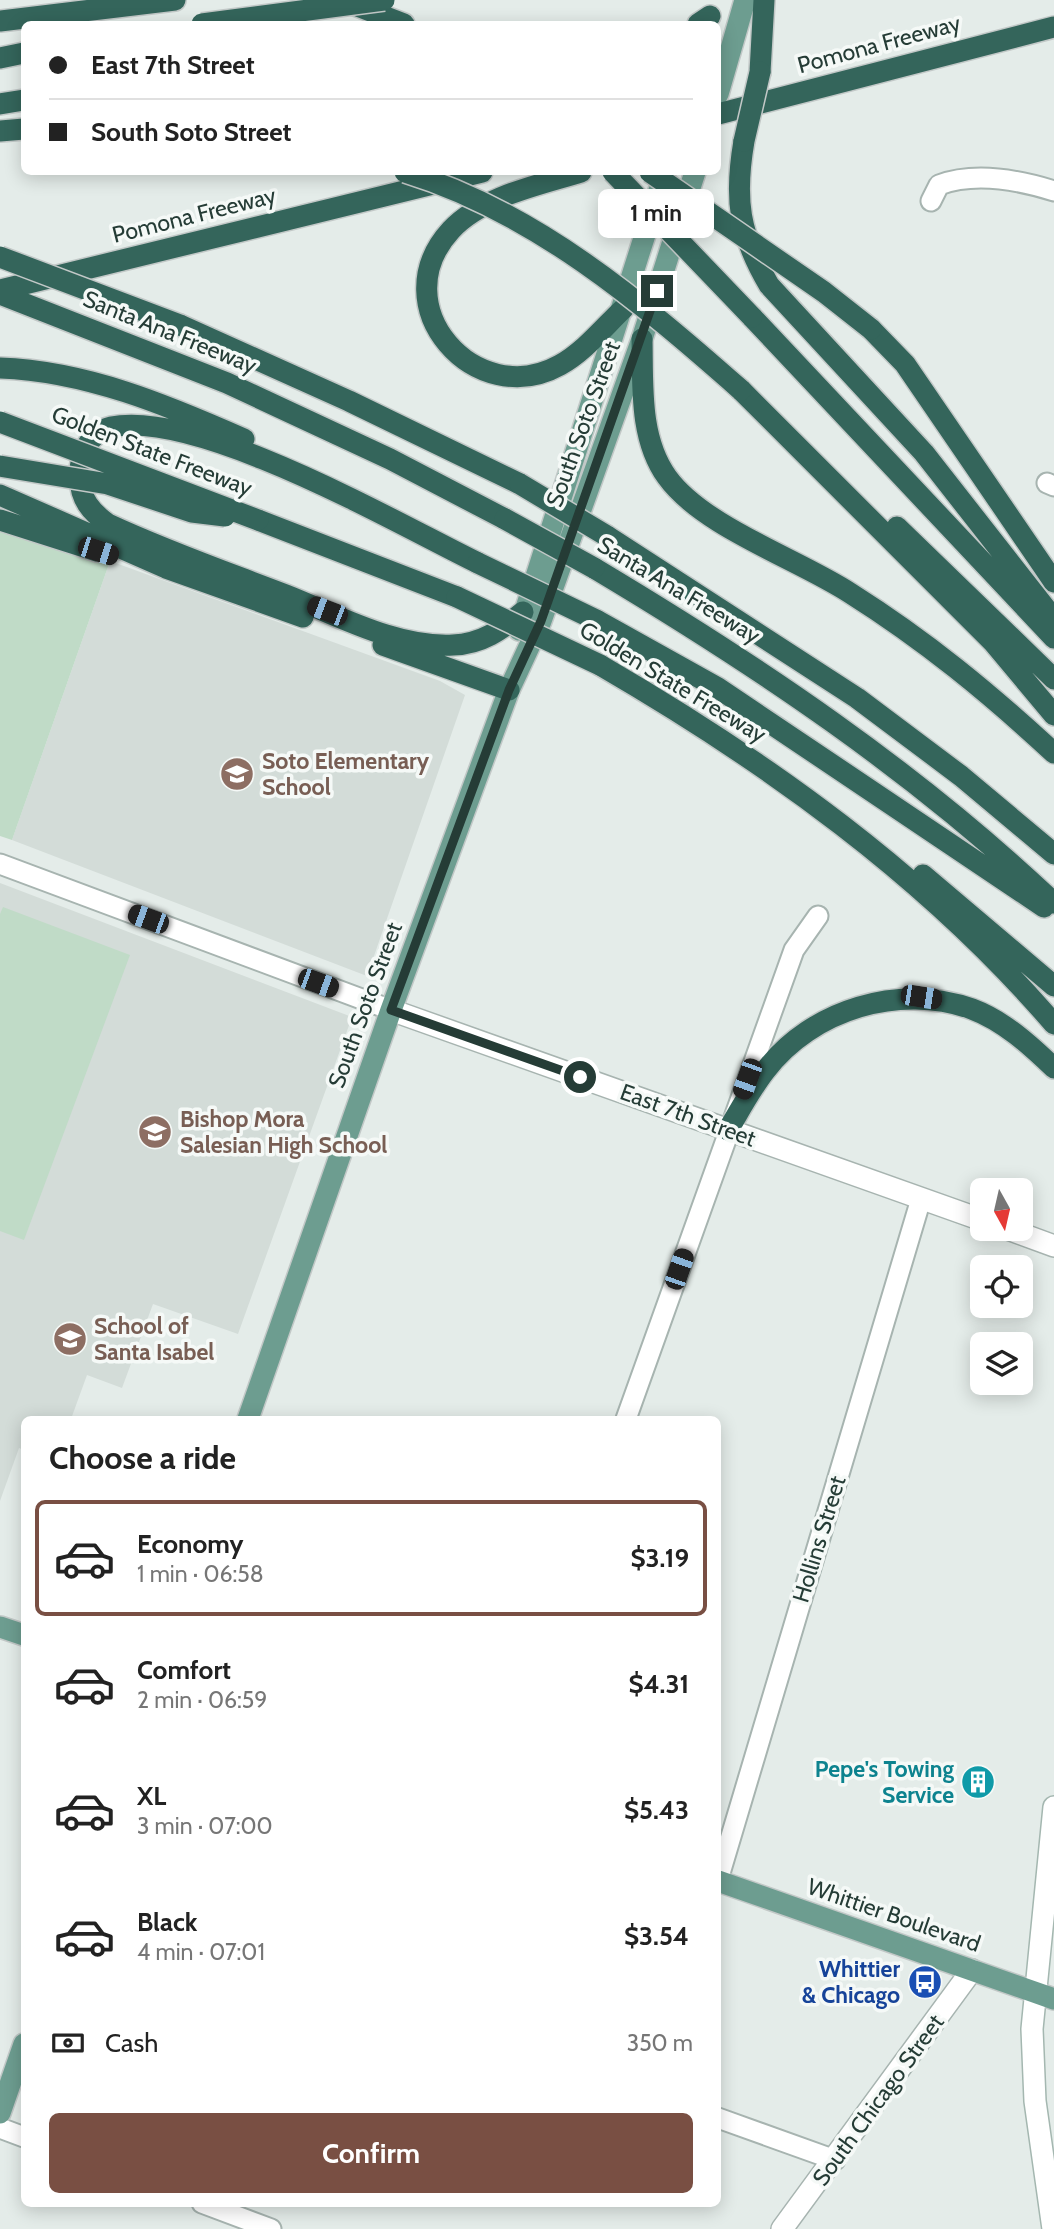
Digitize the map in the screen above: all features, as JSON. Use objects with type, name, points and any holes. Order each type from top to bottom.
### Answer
[{"type":"highway","points":[[0,21],[174,0]]},
{"type":"highway","points":[[342,0],[396,21]]},
{"type":"highway","points":[[224,21],[384,0]]},
{"type":"highway","points":[[764,0],[760,72],[738,175],[738,210],[755,262],[769,285],[924,453],[1054,619]]},
{"type":"highway","name":"Pomona Freeway","points":[[721,104],[1054,27]]},
{"type":"highway","points":[[0,58],[21,54]]},
{"type":"highway","points":[[0,104],[21,100]]},
{"type":"highway","points":[[0,131],[21,129]]},
{"type":"highway","points":[[413,175],[464,195],[569,251],[657,315],[912,541],[1054,679]]},
{"type":"highway","name":"Pomona Freeway","points":[[0,292],[470,175]]},
{"type":"highway","points":[[572,175],[498,200],[452,229],[441,243],[428,274],[425,290],[428,311],[446,344],[461,357],[502,375],[519,376],[560,365],[624,308]]},
{"type":"highway","points":[[616,175],[1054,638]]},
{"type":"highway","points":[[654,175],[824,292],[871,329],[905,364],[1054,582]]},
{"type":"highway","name":"Santa Ana Freeway","points":[[0,257],[180,325],[349,401],[520,484],[607,536],[857,698],[961,776],[1054,853]]},
{"type":"highway","name":"Santa Ana Freeway","points":[[0,292],[136,345],[305,418],[505,519],[594,568],[760,670],[868,745],[953,810],[1054,903]]},
{"type":"highway","points":[[642,339],[644,413],[649,436],[657,461],[676,487],[711,516],[848,591],[911,633],[978,683],[1054,753]]},
{"type":"highway","points":[[0,368],[53,375],[156,400],[269,450],[478,563]]},
{"type":"highway","points":[[741,390],[993,642],[1054,715]]},
{"type":"highway","name":"Golden State Freeway","points":[[0,422],[457,597],[600,665],[740,750],[869,846],[928,897],[1054,1024]]},
{"type":"highway","points":[[523,612],[499,632],[476,642],[452,646],[423,643],[375,630],[108,524],[85,504],[80,467],[84,449],[94,437],[110,428],[132,426],[181,433],[265,459],[596,620],[718,688],[1054,914]]},
{"type":"highway","points":[[0,466],[108,484],[192,512],[258,520]]},
{"type":"highway","points":[[0,495],[166,568],[509,690]]},
{"type":"highway","points":[[0,520],[117,557],[166,568]]},
{"type":"highway","points":[[869,846],[905,860],[1054,986]]},
{"type":"highway","points":[[728,1130],[766,1070],[795,1042],[842,1013],[895,999],[921,997],[974,1010],[1027,1042],[1054,1068]]},
{"type":"main road","points":[[721,100],[745,0]]},
{"type":"main road","name":"South Soto Street","points":[[509,690],[523,612],[624,308],[664,175]]},
{"type":"main road","name":"South Soto Street","points":[[248,1416],[391,1010],[509,690],[541,621],[642,339],[694,175]]},
{"type":"main road","points":[[0,1627],[21,1635]]},
{"type":"main road","name":"Whittier Boulevard","points":[[721,1882],[1046,1995]]},
{"type":"main road","points":[[0,2113],[21,2054]]},
{"type":"street","points":[[931,201],[939,185],[980,177],[1054,191]]},
{"type":"street","name":"East 7th Street","points":[[0,864],[391,1010],[970,1216]]},
{"type":"street","points":[[627,1416],[793,950],[818,916]]},
{"type":"street","name":"Hollins Street","points":[[721,1871],[921,1199]]},
{"type":"street","points":[[1033,1238],[1054,1246]]},
{"type":"street","points":[[1053,2229],[1035,2101],[1032,2029],[1046,1995],[1054,1807]]},
{"type":"street","name":"South Chicago Street","points":[[782,2229],[972,1970]]},
{"type":"street","points":[[721,2119],[835,2160]]},
{"type":"street","points":[[0,2128],[21,2136]]},
{"type":"street","points":[[213,2207],[271,2229]]},
{"type":"shaded area","name":"Soto Elementary School","points":[[110,561],[440,681],[465,695],[367,976],[12,840]]},
{"type":"shaded area","name":"Bishop Mora Salesian High School","points":[[0,883],[352,1017],[238,1334],[153,1304],[122,1388],[87,1375],[72,1416],[21,1416],[21,1449],[19,1448],[0,1501]]},
{"type":"green space","points":[[0,525],[110,561],[12,840],[0,836]]},
{"type":"green space","points":[[3,907],[130,955],[24,1240],[0,1231],[0,914]]},
{"type":"place","name":"Soto Elementary School","points":[[237,774]]},
{"type":"place","name":"Bishop Mora Salesian High School","points":[[155,1132]]},
{"type":"place","name":"School of Santa Isabel","points":[[70,1339]]},
{"type":"place","name":"Pepe's Towing Service","points":[[978,1782]]},
{"type":"place","name":"Whittier & Chicago","points":[[925,1982]]},
{"type":"route","points":[[580,1077],[391,1010],[509,690],[541,621],[657,291]]}]
